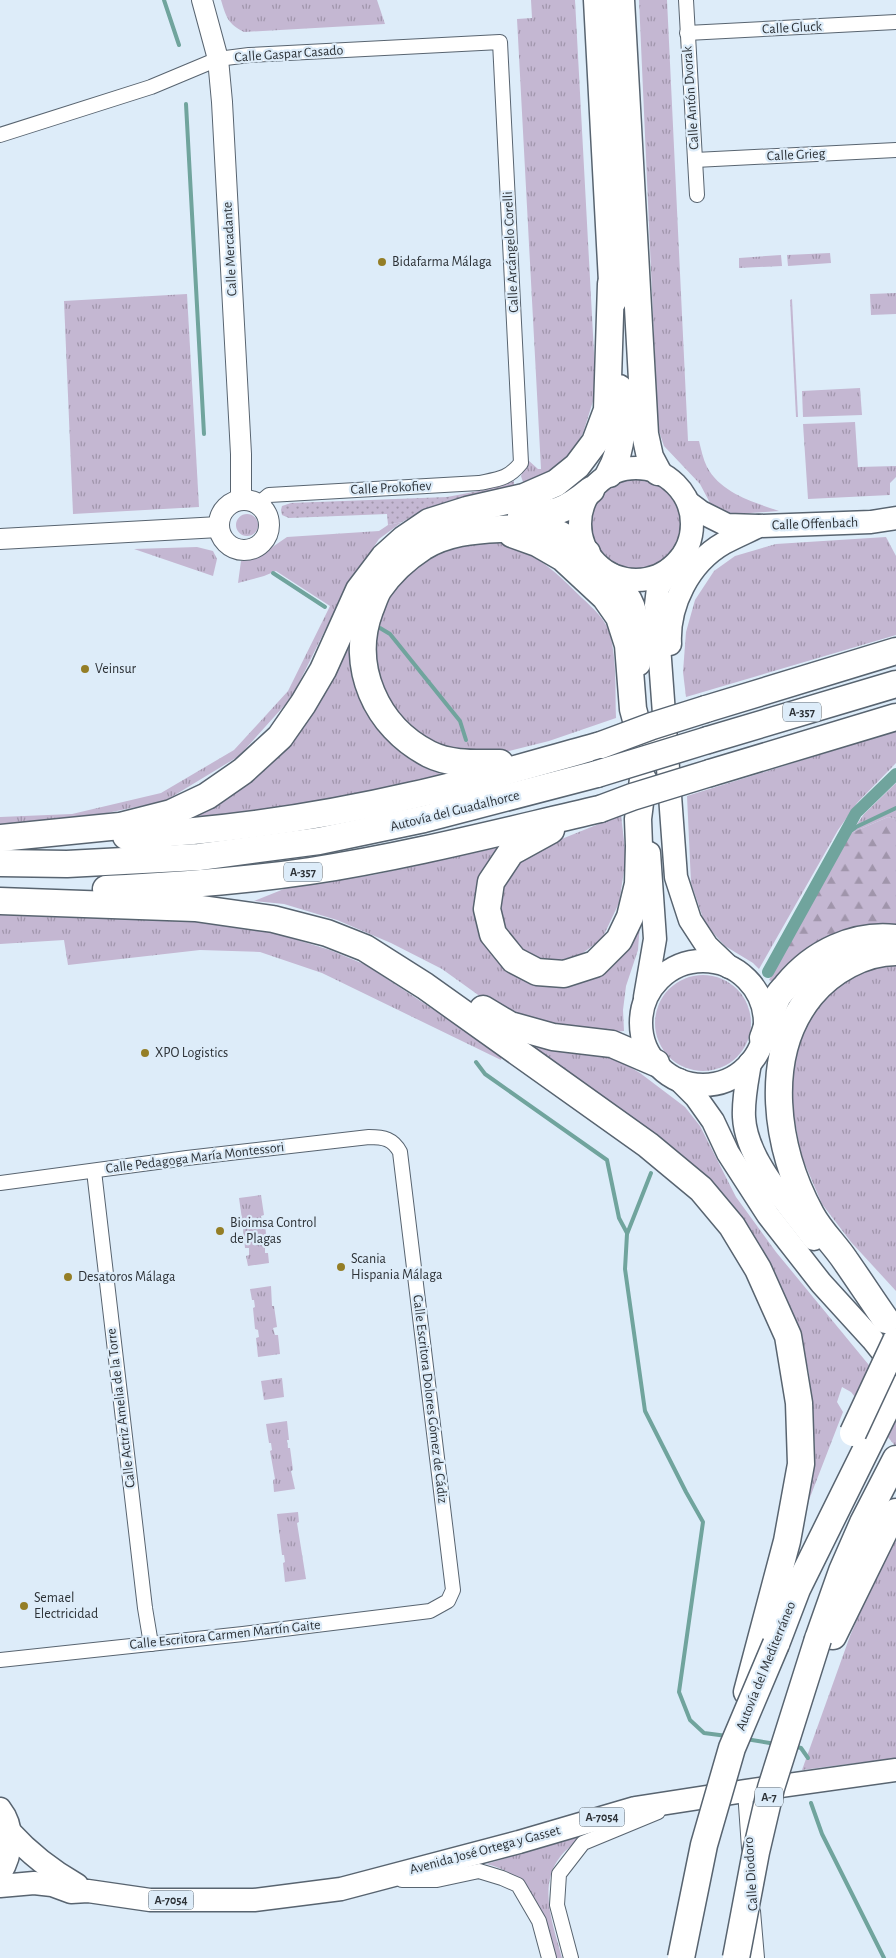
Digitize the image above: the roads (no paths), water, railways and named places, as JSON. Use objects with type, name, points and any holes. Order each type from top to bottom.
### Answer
[{"type":"highway","points":[[404,540],[446,524],[484,518],[548,514],[564,510],[600,482],[617,461],[622,439],[611,284],[596,0]]},
{"type":"highway","points":[[621,0],[645,434],[650,457],[658,472]]},
{"type":"highway","points":[[0,838],[120,826],[171,813],[207,796],[243,771],[280,737],[304,704],[323,670],[359,590],[384,557],[429,522],[467,510],[524,497],[556,483],[578,466],[596,442],[607,410],[611,284]]},
{"type":"highway","points":[[587,553],[556,531],[541,527],[477,530],[453,534],[424,547],[398,566],[378,590],[366,621],[362,653],[367,685],[382,714],[402,737],[430,755],[460,763],[501,762],[647,734],[706,709],[896,651]]},
{"type":"highway","points":[[477,530],[513,534],[537,543],[563,558],[605,597],[619,618],[628,645],[633,709],[647,734]]},
{"type":"highway","name":"Autovía del Guadalhorce","points":[[0,863],[67,864],[199,857],[319,841],[424,819],[597,774],[896,684]]},
{"type":"highway","name":"Autovía del Guadalhorce","points":[[0,890],[66,891],[174,886],[310,871],[391,856],[600,809],[632,797],[896,717]]},
{"type":"highway","points":[[0,838],[83,838],[161,834],[242,826],[327,814],[416,795],[600,742]]},
{"type":"highway","points":[[600,809],[541,834],[511,852],[490,882],[486,909],[494,934],[514,960],[537,972],[564,974],[595,964],[619,940],[630,917],[638,884],[638,819],[643,779]]},
{"type":"highway","points":[[0,902],[195,908],[273,919],[327,933],[410,964],[510,1025],[553,1038],[612,1044],[656,1063]]},
{"type":"highway","points":[[763,1038],[777,997],[797,972],[820,954],[851,942],[886,937],[896,938]]},
{"type":"highway","points":[[366,948],[425,986],[648,1145],[701,1189],[732,1226],[758,1269],[788,1336],[799,1403],[801,1464],[768,1645]]},
{"type":"highway","points":[[859,1443],[890,1351],[893,1331],[812,1215],[788,1162],[781,1123],[779,1080],[786,1039],[801,1007],[818,987],[842,968],[883,952],[896,952]]},
{"type":"highway","points":[[859,1443],[896,1390]]},
{"type":"highway","name":"Autovía del Mediterráneo","points":[[681,1958],[704,1845],[732,1748],[768,1645],[797,1589],[807,1546],[821,1506],[859,1443]]},
{"type":"highway","points":[[825,1638],[842,1571],[896,1459]]},
{"type":"highway","points":[[825,1638],[896,1513]]},
{"type":"highway","name":"A-7","points":[[736,1958],[756,1852],[771,1788],[825,1638]]},
{"type":"main road","points":[[633,468],[658,472],[676,484],[689,503],[707,516],[727,524],[759,526],[714,534],[656,577],[626,580],[612,575],[598,566],[587,553],[581,538],[580,521],[583,505],[600,482],[633,468]]},
{"type":"main road","points":[[612,575],[628,594],[634,609],[638,632],[647,734],[643,779],[655,939],[641,1016],[640,1032],[647,1050],[656,1063],[670,1075],[679,1080],[700,1085],[721,1082],[738,1074],[750,1064],[760,1048],[765,1016],[760,999],[752,985],[707,946],[690,920],[676,877],[656,605],[658,588],[690,542],[693,529],[689,503]]},
{"type":"main road","name":"Calle Offenbach","points":[[759,526],[871,522],[896,518]]},
{"type":"main road","name":"Calle Offenbach","points":[[871,522],[896,529]]},
{"type":"main road","points":[[669,771],[673,694],[670,638],[676,600],[688,578],[707,556],[723,544],[759,526]]},
{"type":"main road","points":[[645,997],[656,980],[672,968],[687,963],[710,961],[729,966]]},
{"type":"main road","points":[[750,1064],[745,1088],[744,1118],[751,1147],[762,1168],[824,1251],[893,1331]]},
{"type":"main road","points":[[679,1080],[696,1097],[713,1121],[728,1153],[768,1215],[821,1282],[896,1369]]},
{"type":"main road","name":"Avenida José Ortega y Gasset","points":[[0,1886],[34,1883],[52,1885],[71,1892],[88,1892],[150,1900],[254,1900],[341,1889],[519,1842],[614,1814],[686,1800],[896,1770]]},
{"type":"main road","name":"Avenida José Ortega y Gasset","points":[[3,1814],[26,1850],[55,1873],[88,1892]]},
{"type":"main road","name":"A-7054","points":[[0,1874],[6,1864],[10,1849],[3,1814]]},
{"type":"street","name":"Calle Mercadante","points":[[202,0],[218,60],[222,102],[241,454],[250,502]]},
{"type":"street","name":"Calle Antón Dvorak","points":[[686,0],[696,196]]},
{"type":"street","name":"Calle Gluck","points":[[687,33],[896,22]]},
{"type":"street","name":"Calle Gaspar Casado","points":[[0,135],[151,87],[218,60],[249,55],[500,42]]},
{"type":"street","name":"Calle Arcángelo Corelli","points":[[500,42],[521,463]]},
{"type":"street","name":"Calle Grieg","points":[[695,160],[896,150]]},
{"type":"street","name":"Calle Prokofiev","points":[[250,502],[269,495],[479,483],[500,479],[512,474],[521,463]]},
{"type":"street","points":[[250,502],[264,510],[270,526],[264,541],[257,547],[241,550],[233,548],[226,543],[221,536],[219,528],[220,520],[227,507],[250,502]]},
{"type":"street","points":[[0,539],[219,528]]},
{"type":"street","name":"Calle Pedagoga María Montessori","points":[[0,1183],[94,1172],[187,1158],[369,1137],[389,1139]]},
{"type":"street","name":"Calle Escritora Dolores Gómez de Cádiz","points":[[389,1139],[400,1152],[453,1590],[448,1601]]},
{"type":"street","name":"Calle Actriz Amelia de la Torre","points":[[94,1172],[145,1608],[151,1644]]},
{"type":"street","name":"Calle Escritora Carmen Martín Gaite","points":[[0,1660],[430,1611],[448,1601]]},
{"type":"street","name":"Calle Diodoro","points":[[745,1791],[757,1958]]},
{"type":"street","name":"Avenida José Ortega y Gasset","points":[[571,1958],[557,1905],[559,1874],[583,1843],[686,1800]]},
{"type":"street","name":"Avenida José Ortega y Gasset","points":[[371,1881],[437,1880],[479,1870],[502,1878],[518,1885],[539,1921],[549,1958]]},
{"type":"waterway","points":[[164,0],[179,45]]},
{"type":"waterway","points":[[186,104],[204,434]]},
{"type":"waterway","points":[[273,573],[325,607]]},
{"type":"waterway","points":[[380,628],[390,634],[460,721],[466,740]]},
{"type":"waterway","points":[[768,972],[856,813],[896,774]]},
{"type":"waterway","points":[[842,837],[856,827],[896,808]]},
{"type":"waterway","points":[[476,1062],[485,1074],[607,1160],[619,1218],[627,1233]]},
{"type":"waterway","points":[[651,1173],[627,1234],[625,1269],[645,1411],[703,1522],[679,1692],[690,1720],[704,1733],[727,1736]]},
{"type":"waterway","points":[[746,1739],[776,1744]]},
{"type":"waterway","points":[[793,1746],[801,1748],[808,1758]]},
{"type":"waterway","points":[[811,1803],[822,1834],[884,1958]]},
{"type":"place","name":"Bidafarma Málaga","points":[[382,262]]},
{"type":"place","name":"Veinsur","points":[[85,669]]},
{"type":"place","name":"XPO Logistics","points":[[145,1053]]},
{"type":"place","name":"Bioimsa Control de Plagas","points":[[220,1231]]},
{"type":"place","name":"Scania Hispania Málaga","points":[[341,1267]]},
{"type":"place","name":"Desatoros Málaga","points":[[68,1277]]},
{"type":"place","name":"Semael Electricidad","points":[[24,1606]]}]
